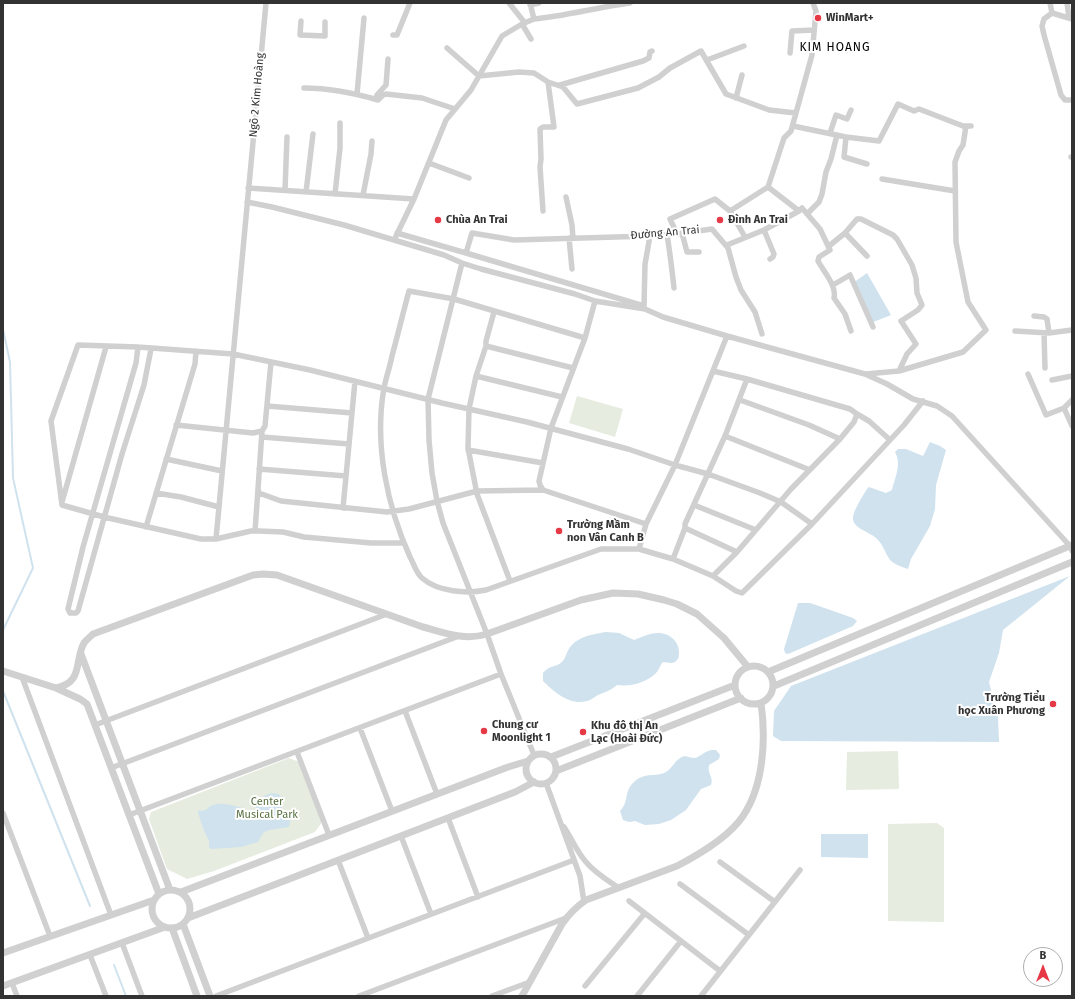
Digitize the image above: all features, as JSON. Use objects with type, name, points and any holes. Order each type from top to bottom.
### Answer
[{"type":"street","name":"Ngõ 2 Kim Hoàng","points":[[216,539],[266,3]]},
{"type":"street","points":[[393,35],[397,35],[410,3]]},
{"type":"street","points":[[509,3],[524,24],[531,39]]},
{"type":"street","points":[[534,19],[530,4],[539,3]]},
{"type":"street","points":[[394,240],[414,199],[446,120],[471,90],[502,36],[534,19],[561,16],[604,6],[630,3]]},
{"type":"street","points":[[730,211],[768,187],[784,138],[791,131],[793,126],[812,55],[816,11],[813,3]]},
{"type":"street","points":[[1050,3],[1052,13]]},
{"type":"street","points":[[1067,3],[1071,19]]},
{"type":"street","points":[[1052,13],[1071,19]]},
{"type":"street","points":[[1052,13],[1044,19],[1042,26],[1044,35],[1061,95],[1065,100],[1072,100]]},
{"type":"street","points":[[357,94],[364,18]]},
{"type":"street","points":[[301,21],[300,35],[325,36],[325,22]]},
{"type":"street","points":[[790,53],[792,31],[814,30]]},
{"type":"street","points":[[707,60],[744,46]]},
{"type":"street","points":[[447,48],[479,76],[519,72],[534,74],[548,82],[563,87],[577,104],[638,88],[659,77],[670,68],[702,51],[726,94],[769,110],[796,113]]},
{"type":"street","points":[[560,86],[643,61],[649,58],[650,52],[652,51]]},
{"type":"street","points":[[376,99],[377,95],[386,85],[388,59]]},
{"type":"street","points":[[736,98],[742,75]]},
{"type":"street","points":[[542,211],[540,129],[543,127],[554,127],[548,82]]},
{"type":"street","points":[[304,88],[319,88],[357,94],[378,100],[386,94],[422,98],[455,109]]},
{"type":"street","points":[[793,126],[846,137],[879,141],[898,104],[914,111],[920,109],[962,126],[969,126],[963,145],[955,162],[956,242],[968,302],[986,330],[963,352],[899,371],[866,374]]},
{"type":"street","points":[[830,134],[836,116],[847,119],[851,110]]},
{"type":"street","points":[[335,194],[340,148],[340,123]]},
{"type":"street","points":[[306,192],[313,134]]},
{"type":"street","points":[[807,214],[819,202],[837,135]]},
{"type":"street","points":[[285,190],[287,137]]},
{"type":"street","points":[[846,137],[844,157],[867,164]]},
{"type":"street","points":[[363,195],[372,141]]},
{"type":"street","points":[[429,163],[469,178]]},
{"type":"street","points":[[882,179],[955,191]]},
{"type":"street","points":[[768,187],[799,211]]},
{"type":"street","points":[[248,188],[414,199]]},
{"type":"street","points":[[566,198],[572,225],[572,269]]},
{"type":"street","points":[[699,252],[686,252],[679,234],[670,219],[715,199],[730,211],[745,237]]},
{"type":"street","points":[[247,202],[272,207],[394,240],[444,255],[462,263],[595,301],[635,307],[662,317],[727,336],[866,374],[913,399],[937,406],[952,416],[1071,547],[768,672]]},
{"type":"street","points":[[762,334],[755,312],[741,290],[726,245],[764,230],[802,208],[820,229],[829,246],[830,250],[819,258],[818,261],[833,285],[836,293],[834,298],[845,314],[851,331]]},
{"type":"street","points":[[829,246],[845,233],[859,218],[889,233],[897,239],[914,271],[917,293],[922,306],[901,321],[916,344],[907,354],[899,371]]},
{"type":"street","name":"Đường An Trai","points":[[466,253],[472,233],[514,240],[650,236],[679,234],[712,229],[726,245]]},
{"type":"street","points":[[764,230],[774,254],[770,259]]},
{"type":"street","points":[[397,233],[644,306],[645,264],[650,236]]},
{"type":"street","points":[[845,233],[867,256]]},
{"type":"street","points":[[667,235],[672,258],[674,288]]},
{"type":"street","points":[[462,263],[428,399],[429,440],[432,473],[443,523],[534,756]]},
{"type":"street","points":[[833,285],[850,275],[873,327]]},
{"type":"street","points":[[585,338],[454,299],[409,291],[384,388],[382,447],[387,485],[394,511],[404,543],[415,568],[423,579],[437,586],[461,592],[486,590],[598,549],[640,549],[673,559],[713,576],[736,591],[742,593],[812,524],[923,402]]},
{"type":"street","points":[[543,490],[539,481],[551,428],[585,338],[595,301]]},
{"type":"street","points":[[494,312],[486,346],[476,376],[469,409],[468,450],[477,491],[510,581]]},
{"type":"street","points":[[1034,316],[1046,318],[1045,368]]},
{"type":"street","points":[[1015,332],[1046,333],[1072,330]]},
{"type":"street","points":[[640,549],[646,524],[675,466],[712,370],[727,336]]},
{"type":"street","points":[[62,505],[51,421],[78,345],[138,347],[233,354],[527,422],[628,449],[675,466],[708,474],[781,502],[812,524]]},
{"type":"street","points":[[486,346],[573,368]]},
{"type":"street","points":[[62,505],[106,347]]},
{"type":"street","points":[[138,347],[136,362],[92,513],[71,595],[68,609],[70,613],[76,613],[78,611],[122,454],[144,385],[151,349]]},
{"type":"street","points":[[146,527],[195,364],[196,351]]},
{"type":"street","points":[[255,531],[262,434],[265,426],[271,362]]},
{"type":"street","points":[[712,370],[850,409],[869,421],[890,440]]},
{"type":"street","points":[[1028,374],[1046,415],[1064,408],[1072,400]]},
{"type":"street","points":[[476,376],[562,397]]},
{"type":"street","points":[[1052,380],[1072,376]]},
{"type":"street","points":[[673,559],[685,528],[685,524],[725,436],[747,379]]},
{"type":"street","points":[[343,508],[355,381]]},
{"type":"street","points":[[740,400],[809,425],[840,439]]},
{"type":"street","points":[[267,406],[352,413]]},
{"type":"street","points":[[1064,408],[1072,426]]},
{"type":"street","points":[[713,576],[737,552],[810,470],[840,439],[854,422],[857,414]]},
{"type":"street","points":[[176,425],[253,432],[349,444]]},
{"type":"street","points":[[725,436],[810,470]]},
{"type":"street","points":[[468,450],[543,463]]},
{"type":"street","points":[[166,459],[222,471]]},
{"type":"street","points":[[259,469],[346,476]]},
{"type":"street","points":[[258,489],[259,493],[265,496],[282,501],[374,512],[409,509],[477,491],[543,490],[646,524]]},
{"type":"street","points":[[156,493],[181,497],[219,507]]},
{"type":"street","points":[[62,505],[104,517],[194,538],[216,539],[255,531],[283,532],[304,537],[372,543],[404,543]]},
{"type":"street","points":[[694,505],[756,530]]},
{"type":"street","points":[[685,528],[737,552]]},
{"type":"street","points":[[774,686],[1072,562]]},
{"type":"street","points":[[56,688],[63,686],[76,675],[80,652],[85,642],[93,634],[253,575],[263,574],[277,575],[437,631],[459,636],[473,637],[487,634],[581,600],[613,593],[638,594],[671,602],[697,614],[724,638],[748,667]]},
{"type":"street","points":[[95,725],[387,614]]},
{"type":"street","points":[[111,768],[459,636]]},
{"type":"street","points":[[80,652],[170,890]]},
{"type":"street","points":[[760,666],[768,672],[773,680],[774,686],[769,697],[761,702],[752,704],[740,698],[735,685],[738,675],[742,670],[748,667],[760,666]]},
{"type":"street","points":[[3,671],[56,688],[84,701],[87,704],[129,816],[156,897],[152,912],[154,918],[157,923],[168,928],[197,996]]},
{"type":"street","points":[[129,816],[501,674]]},
{"type":"street","points":[[22,677],[111,915]]},
{"type":"street","points":[[551,758],[735,685]]},
{"type":"street","points":[[556,771],[740,698]]},
{"type":"street","points":[[522,996],[566,918],[576,907],[584,902],[677,866],[710,846],[729,831],[742,817],[748,808],[761,766],[764,733],[761,702]]},
{"type":"street","points":[[405,711],[437,794]]},
{"type":"street","points":[[360,728],[392,811]]},
{"type":"street","points":[[297,752],[329,835]]},
{"type":"street","points":[[181,892],[508,767],[528,761],[534,756],[541,754],[546,755],[554,762],[556,771],[552,780],[546,783],[538,784],[534,782],[527,776],[526,766],[528,761]]},
{"type":"street","points":[[188,918],[515,792],[534,782]]},
{"type":"street","points":[[546,783],[562,824],[586,862],[604,878],[619,888]]},
{"type":"street","points":[[3,813],[50,936]]},
{"type":"street","points":[[448,818],[478,897]]},
{"type":"street","points":[[562,824],[563,832],[580,876],[584,902]]},
{"type":"street","points":[[401,836],[431,914]]},
{"type":"street","points":[[338,860],[368,938]]},
{"type":"street","points":[[216,996],[574,860]]},
{"type":"street","points":[[720,862],[775,902]]},
{"type":"street","points":[[701,996],[800,870]]},
{"type":"street","points":[[680,884],[749,935]]},
{"type":"street","points":[[3,952],[111,915],[170,890],[181,892],[186,896],[191,908],[188,918],[183,924],[176,928],[168,928],[3,986]]},
{"type":"street","points":[[629,901],[720,971]]},
{"type":"street","points":[[585,986],[644,913]]},
{"type":"street","points":[[359,996],[566,918]]},
{"type":"street","points":[[183,924],[210,996]]},
{"type":"street","points":[[637,996],[681,941]]},
{"type":"street","points":[[122,944],[142,996]]},
{"type":"street","points":[[90,955],[106,996]]},
{"type":"street","points":[[492,996],[530,982]]},
{"type":"street","points":[[12,983],[17,996]]},
{"type":"green space","points":[[577,396],[623,409],[615,437],[569,423]]},
{"type":"green space","points":[[898,751],[899,789],[846,790],[847,752]]},
{"type":"green space","name":"Center Musical Park","points":[[289,758],[299,762],[322,822],[315,832],[214,871],[187,879],[167,869],[149,819],[151,812]]},
{"type":"green space","points":[[937,823],[944,828],[944,922],[888,921],[888,824]]},
{"type":"water","points":[[867,273],[891,315],[871,323],[853,283]]},
{"type":"water","points":[[930,442],[946,450],[936,485],[935,509],[930,526],[911,559],[908,569],[891,561],[879,541],[856,525],[853,516],[858,504],[869,487],[886,493],[892,490],[898,466],[895,452],[898,449],[906,449],[923,456]]},
{"type":"water","points":[[1070,576],[1003,630],[999,653],[989,682],[998,717],[999,742],[781,741],[773,736],[774,711],[791,686]]},
{"type":"water","points":[[798,603],[810,603],[853,618],[857,621],[853,626],[788,654],[785,653],[784,649]]},
{"type":"water","points":[[606,632],[619,633],[634,640],[646,635],[662,633],[670,636],[676,642],[679,650],[679,657],[674,663],[663,662],[656,673],[643,682],[632,685],[617,685],[587,701],[574,702],[569,700],[557,693],[543,681],[543,673],[548,668],[562,662],[574,643],[587,636]]},
{"type":"water","points":[[711,750],[716,750],[720,755],[719,759],[709,765],[712,780],[711,785],[701,789],[686,810],[671,820],[659,824],[645,825],[635,821],[629,822],[623,820],[620,811],[625,804],[630,787],[636,780],[644,776],[664,773],[682,757],[685,756],[695,758]]},
{"type":"water","points":[[272,793],[279,794],[282,800],[282,809],[291,816],[289,827],[264,832],[258,842],[241,847],[211,849],[209,847],[209,840],[202,826],[198,811],[206,810],[214,805],[223,804],[243,808],[245,812],[254,812],[260,799]]},
{"type":"water","points":[[821,834],[868,834],[868,858],[821,857]]},
{"type":"waterway","points":[[3,329],[10,362],[13,478],[33,568],[3,630]]},
{"type":"waterway","points":[[3,691],[90,906]]},
{"type":"waterway","points":[[114,965],[126,996]]},
{"type":"place","name":"WinMart+","points":[[818,18]]},
{"type":"place","name":"Chùa An Trai","points":[[438,220]]},
{"type":"place","name":"Đình An Trai","points":[[720,220]]},
{"type":"place","name":"Trường Mầm non Vân Canh B","points":[[559,531]]},
{"type":"place","name":"Trường Tiểu học Xuân Phương","points":[[1053,704]]},
{"type":"place","name":"Chung cư Moonlight 1","points":[[484,731]]},
{"type":"place","name":"Khu đô thị An Lạc (Hoài Đức)","points":[[583,732]]},
{"type":"district","name":"KIM HOANG","points":[[835,48]]}]
